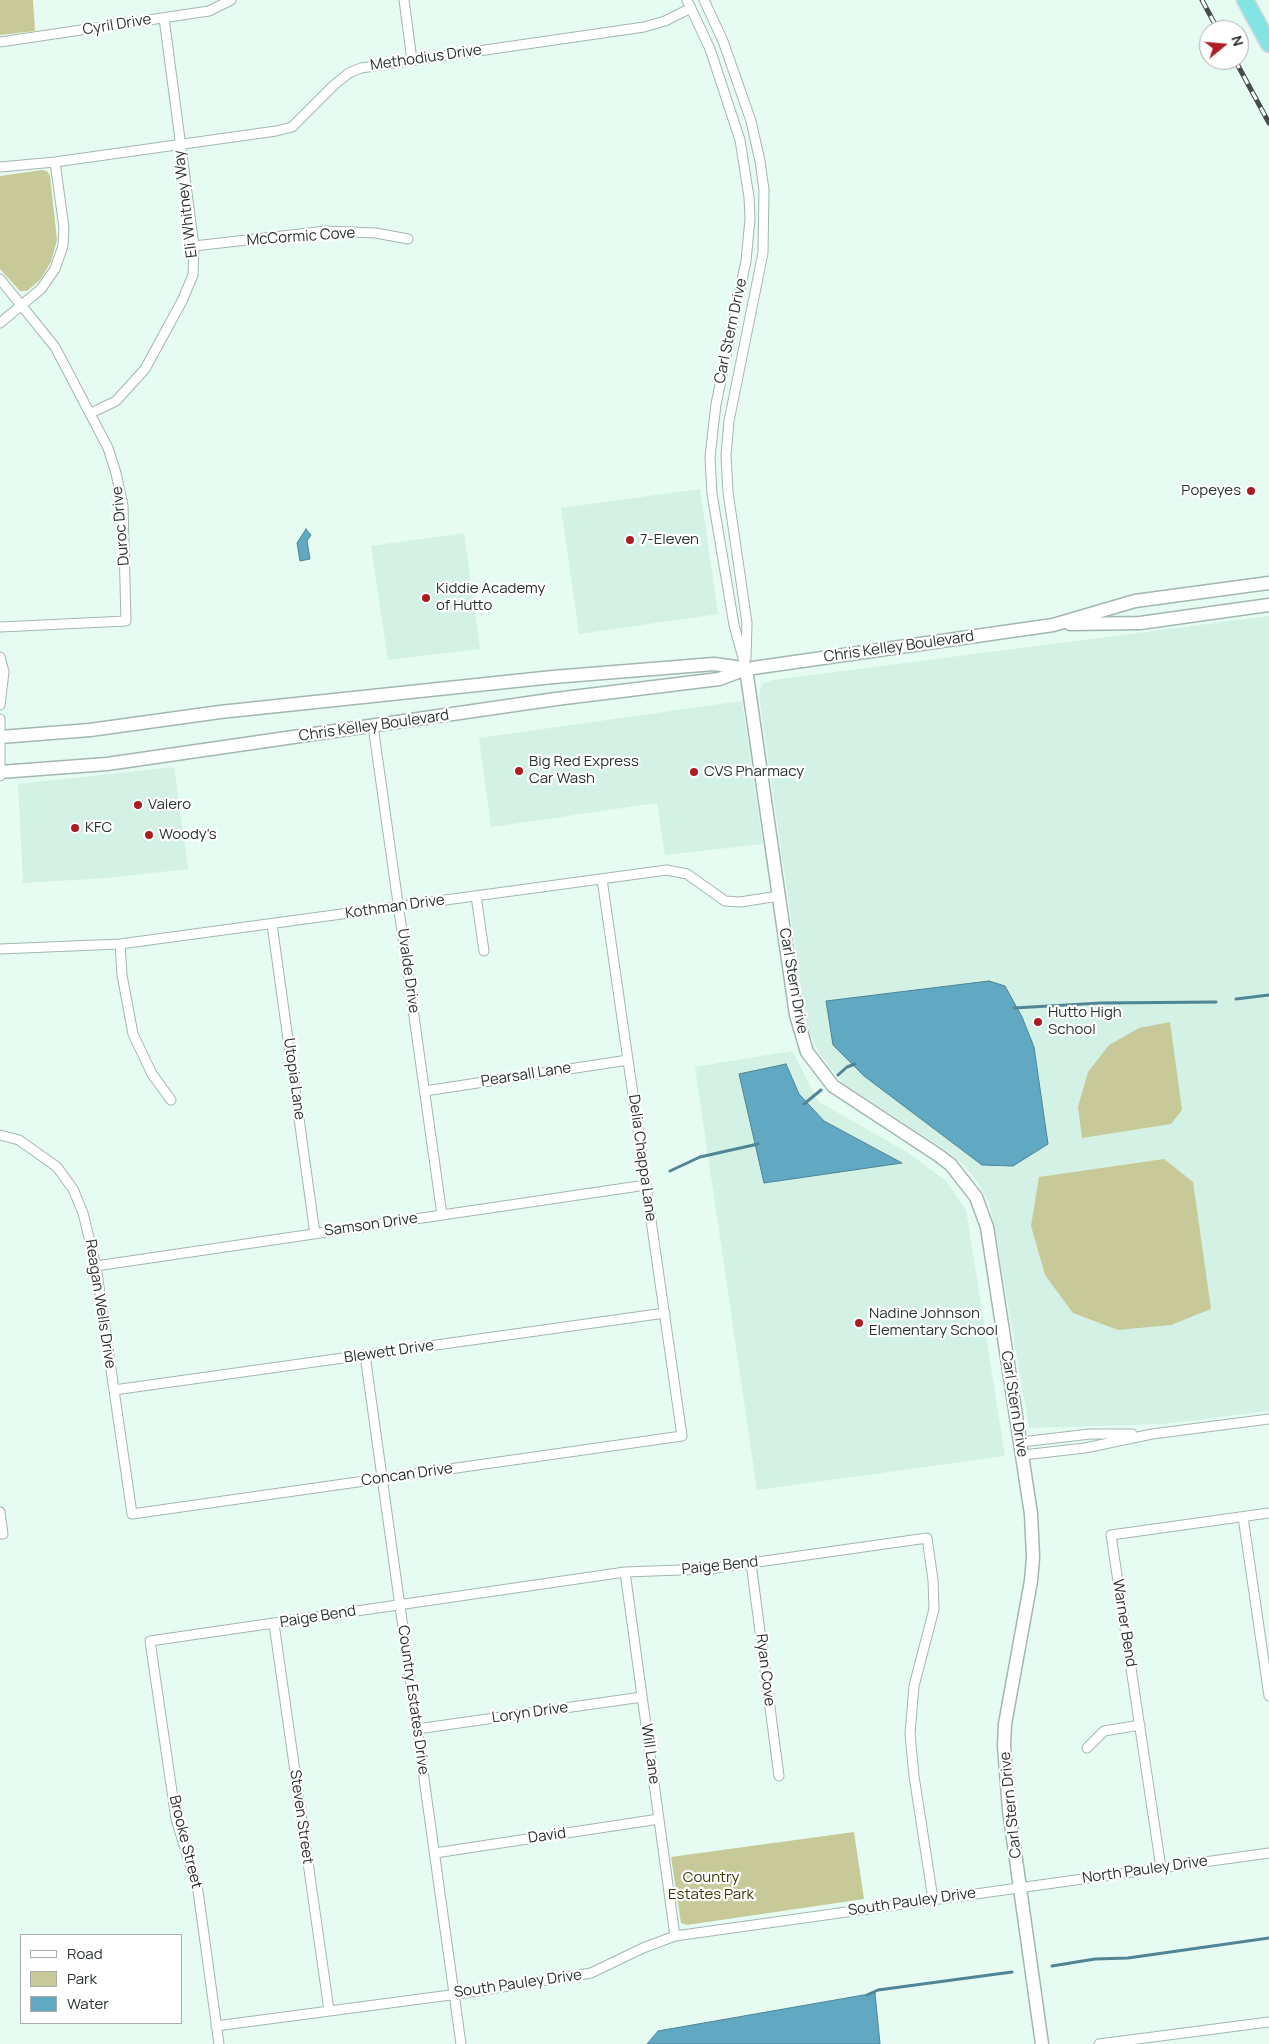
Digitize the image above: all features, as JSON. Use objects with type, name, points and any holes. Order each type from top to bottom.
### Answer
[{"type":"highway","points":[[1245,0],[1269,44]]},
{"type":"main road","name":"Chris Kelley Boulevard","points":[[1052,625],[1135,601],[1269,583]]},
{"type":"main road","name":"Chris Kelley Boulevard","points":[[0,772],[107,764],[556,699],[719,679],[746,669],[1052,625],[1140,623],[1269,606]]},
{"type":"main road","name":"Chris Kelley Boulevard","points":[[0,737],[90,730],[220,712],[553,677],[714,664],[746,669]]},
{"type":"main road","name":"Carl Stern Drive","points":[[746,669],[796,1015],[807,1052],[814,1064],[833,1086],[938,1154],[951,1165],[969,1186],[980,1206],[987,1228],[1031,1514],[1032,1565],[1005,1724],[1004,1746],[1009,1810],[1042,2044]]},
{"type":"street","name":"Cyril Drive","points":[[0,42],[209,11],[232,0]]},
{"type":"street","points":[[404,0],[412,60]]},
{"type":"street","name":"Carl Stern Drive","points":[[704,0],[724,41],[751,121],[764,190],[763,253],[729,422],[726,455],[728,492],[747,623],[746,669]]},
{"type":"street","name":"Methodius Drive","points":[[0,167],[55,162],[292,126],[349,73],[361,68],[644,27],[665,21],[689,4]]},
{"type":"street","name":"Carl Stern Drive","points":[[689,4],[710,49],[740,140],[749,197],[750,219],[746,261],[716,404],[710,457],[712,494],[734,625],[746,669]]},
{"type":"street","name":"Eli Whitney Way","points":[[91,413],[116,401],[145,369],[182,301],[193,275],[194,246],[164,18]]},
{"type":"street","points":[[0,323],[41,288],[55,269],[63,246],[64,228],[55,162]]},
{"type":"street","name":"McCormic Cove","points":[[194,246],[326,232],[376,233],[408,239]]},
{"type":"street","name":"Duroc Drive","points":[[0,279],[55,347],[91,413],[110,456],[123,506],[126,621],[0,628]]},
{"type":"street","points":[[0,657],[4,672],[0,705]]},
{"type":"street","points":[[0,719],[0,776]]},
{"type":"street","name":"Uvalde Drive","points":[[373,726],[442,1215]]},
{"type":"street","name":"Kothman Drive","points":[[0,949],[120,944],[677,870],[687,874],[725,901],[740,902],[779,896]]},
{"type":"street","name":"Delia Chappa Lane","points":[[602,879],[682,1436]]},
{"type":"street","points":[[476,896],[484,951]]},
{"type":"street","name":"Utopia Lane","points":[[272,924],[315,1234]]},
{"type":"street","points":[[120,944],[122,974],[132,1034],[152,1074],[171,1100]]},
{"type":"street","name":"Pearsall Lane","points":[[424,1091],[628,1060]]},
{"type":"street","name":"Reagan Wells Drive","points":[[0,1135],[18,1140],[57,1167],[73,1189],[83,1214],[96,1266],[132,1514]]},
{"type":"street","name":"Samson Drive","points":[[96,1266],[646,1185]]},
{"type":"street","name":"Blewett Drive","points":[[114,1390],[664,1313]]},
{"type":"street","name":"Country Estates Drive","points":[[365,1355],[461,2044]]},
{"type":"street","points":[[1022,1448],[1085,1448],[1152,1434],[1269,1419]]},
{"type":"street","name":"Concan Drive","points":[[132,1514],[682,1436]]},
{"type":"street","points":[[0,1512],[2,1534]]},
{"type":"street","name":"Warner Bend","points":[[1161,1868],[1111,1535],[1269,1513]]},
{"type":"street","points":[[1243,1517],[1269,1696]]},
{"type":"street","name":"Paige Bend","points":[[150,1641],[624,1572],[708,1569],[927,1538],[933,1580],[934,1608],[914,1686],[910,1734],[914,1776],[933,1899]]},
{"type":"street","name":"Ryan Cove","points":[[751,1563],[779,1776]]},
{"type":"street","name":"Will Lane","points":[[624,1572],[675,1936]]},
{"type":"street","name":"Steven Street","points":[[274,1624],[329,2010]]},
{"type":"street","name":"Brooke Street","points":[[150,1641],[176,1819],[199,1899],[219,2044]]},
{"type":"street","name":"Loryn Drive","points":[[418,1729],[642,1697]]},
{"type":"street","points":[[1087,1748],[1104,1731],[1140,1725]]},
{"type":"street","name":"David","points":[[435,1853],[659,1820]]},
{"type":"street","name":"North Pauley Drive","points":[[1021,1886],[1269,1853]]},
{"type":"street","name":"South Pauley Drive","points":[[216,2026],[454,1994],[591,1973],[643,1948],[675,1936],[1021,1886]]},
{"type":"street","points":[[1098,2044],[1269,2022]]},
{"type":"shaded area","points":[[700,489],[718,614],[579,634],[561,508]]},
{"type":"shaded area","name":"Kiddie Academy of Hutto","points":[[464,533],[480,649],[388,660],[371,546]]},
{"type":"shaded area","name":"Hutto High School","points":[[1269,616],[1269,1411],[1162,1424],[1029,1428],[995,1229],[989,1203],[978,1183],[964,1165],[944,1149],[843,1083],[819,1053],[810,1034],[804,1009],[759,696],[762,684],[773,680]]},
{"type":"shaded area","points":[[742,701],[763,844],[665,855],[657,803],[491,827],[479,738]]},
{"type":"shaded area","points":[[174,767],[188,869],[107,878],[23,883],[18,784]]},
{"type":"shaded area","name":"Nadine Johnson Elementary School","points":[[792,1051],[819,1102],[907,1152],[946,1181],[966,1210],[1005,1456],[757,1490],[695,1067]]},
{"type":"green space","points":[[0,0],[33,0],[35,31],[0,35]]},
{"type":"green space","points":[[42,170],[47,171],[50,176],[57,240],[51,262],[40,280],[27,291],[20,291],[0,269],[0,176]]},
{"type":"green space","points":[[1170,1022],[1182,1110],[1171,1124],[1082,1138],[1078,1107],[1088,1072],[1109,1045],[1139,1028]]},
{"type":"green space","points":[[1164,1159],[1193,1182],[1211,1309],[1171,1325],[1118,1330],[1073,1313],[1045,1275],[1031,1226],[1039,1177]]},
{"type":"green space","name":"Country Estates Park","points":[[854,1832],[864,1899],[687,1925],[681,1923],[671,1857]]},
{"type":"water","points":[[306,529],[311,535],[307,541],[310,559],[300,561],[297,543]]},
{"type":"water","points":[[989,981],[1005,986],[1022,1017],[1034,1047],[1048,1144],[1013,1166],[982,1165],[864,1076],[833,1045],[826,1001]]},
{"type":"water","points":[[786,1064],[799,1094],[824,1121],[902,1163],[764,1183],[739,1074]]},
{"type":"water","points":[[875,1993],[880,2044],[647,2044],[658,2031]]},
{"type":"waterway","points":[[1236,999],[1269,995]]},
{"type":"waterway","points":[[1014,1008],[1101,1003],[1216,1002]]},
{"type":"waterway","points":[[838,1075],[847,1067],[855,1064]]},
{"type":"waterway","points":[[804,1104],[821,1090]]},
{"type":"waterway","points":[[670,1171],[700,1157],[758,1144]]},
{"type":"waterway","points":[[1052,1966],[1095,1959],[1128,1958],[1269,1938]]},
{"type":"waterway","points":[[867,1995],[878,1990],[1012,1972]]},
{"type":"railway","points":[[1202,0],[1213,20]]},
{"type":"railway","points":[[1240,70],[1269,123]]},
{"type":"place","name":"Popeyes","points":[[1251,491]]},
{"type":"place","name":"7-Eleven","points":[[630,540]]},
{"type":"place","name":"Kiddie Academy of Hutto","points":[[426,598]]},
{"type":"place","name":"Big Red Express Car Wash","points":[[519,771]]},
{"type":"place","name":"CVS Pharmacy","points":[[694,772]]},
{"type":"place","name":"Valero","points":[[138,805]]},
{"type":"place","name":"KFC","points":[[75,828]]},
{"type":"place","name":"Woody's","points":[[149,835]]},
{"type":"place","name":"Hutto High School","points":[[1038,1022]]},
{"type":"place","name":"Nadine Johnson Elementary School","points":[[859,1323]]}]
